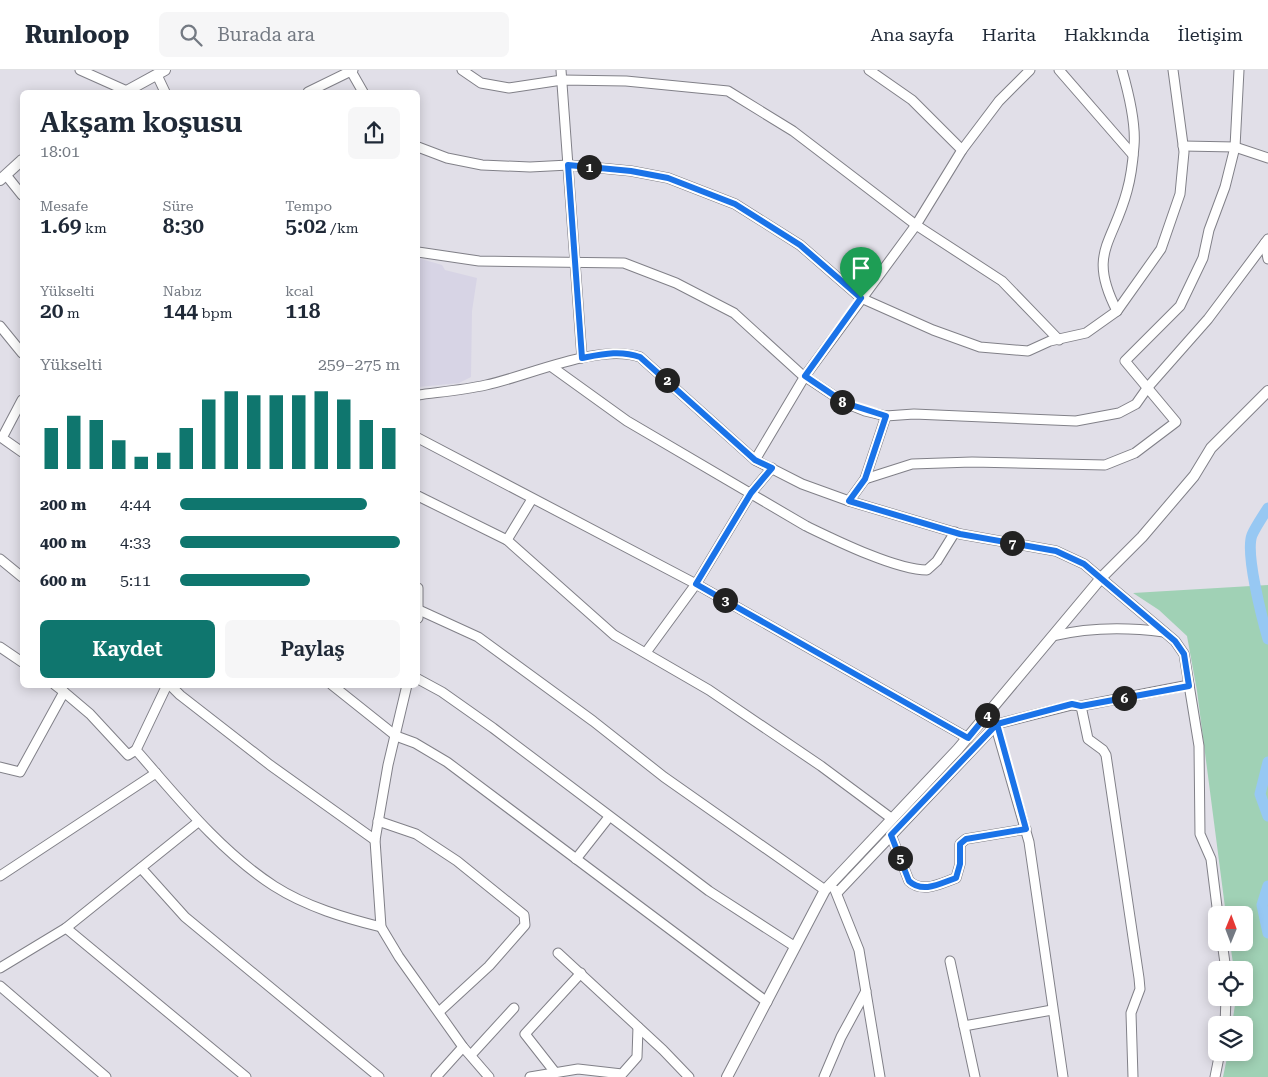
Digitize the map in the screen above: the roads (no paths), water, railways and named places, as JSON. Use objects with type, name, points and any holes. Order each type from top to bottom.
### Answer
[{"type":"street","points":[[80,70],[122,90]]},
{"type":"street","points":[[312,90],[352,70],[362,90]]},
{"type":"street","points":[[462,70],[481,83],[508,88],[562,80],[626,81],[728,91],[793,131],[916,225],[1002,281],[1059,340]]},
{"type":"street","points":[[561,70],[582,358]]},
{"type":"street","points":[[869,70],[912,100],[962,150]]},
{"type":"street","points":[[1020,70],[1026,70]]},
{"type":"street","points":[[755,460],[805,376],[916,225],[962,150],[998,101],[1030,70]]},
{"type":"street","points":[[1059,70],[1133,155]]},
{"type":"street","points":[[1117,311],[1103,279],[1103,256],[1127,192],[1135,144],[1122,70]]},
{"type":"street","points":[[420,148],[447,158],[482,165],[530,167],[568,165],[631,171],[668,178],[735,204],[800,245],[861,298],[933,330],[980,347],[1028,351],[1086,333],[1117,311],[1161,250],[1180,194],[1183,146],[1173,70]]},
{"type":"street","points":[[865,479],[912,464],[972,462],[1105,466],[1135,453],[1176,422],[1125,361],[1180,306],[1203,258],[1209,230],[1225,187],[1235,147],[1239,70]]},
{"type":"street","points":[[130,90],[161,72],[165,90]]},
{"type":"street","points":[[1123,143],[1133,129]]},
{"type":"street","points":[[1183,146],[1235,147],[1268,158]]},
{"type":"street","points":[[20,162],[3,177],[20,193]]},
{"type":"street","points":[[420,252],[479,261],[624,263],[676,283],[734,313],[805,376],[845,403],[886,416],[914,414],[1076,421],[1120,413],[1136,404],[1148,387],[1208,319],[1267,241]]},
{"type":"street","points":[[1267,241],[1268,259]]},
{"type":"street","points":[[0,326],[20,351]]},
{"type":"street","points":[[420,395],[485,386],[582,358],[612,353],[627,353],[640,357],[755,460],[802,484],[849,501],[955,532],[1056,551],[1084,564],[1102,577],[1175,641],[1184,654],[1199,746],[1200,834],[1211,859],[1217,906]]},
{"type":"street","points":[[552,368],[627,422],[806,526],[897,564],[917,570],[927,570],[937,561],[955,532]]},
{"type":"street","points":[[727,1077],[794,946],[828,887],[968,738],[1102,577],[1142,537],[1194,476],[1211,448],[1268,391]]},
{"type":"street","points":[[20,404],[1,440],[20,451]]},
{"type":"street","points":[[849,501],[865,479],[886,416]]},
{"type":"street","points":[[420,439],[696,584],[968,738]]},
{"type":"street","points":[[647,652],[696,584],[751,493],[772,468]]},
{"type":"street","points":[[420,497],[507,540],[614,635],[647,652],[709,690],[797,750],[891,818]]},
{"type":"street","points":[[507,540],[532,499]]},
{"type":"street","points":[[0,559],[20,575]]},
{"type":"street","points":[[420,615],[478,637],[593,721],[664,778],[837,893],[859,950],[880,1077]]},
{"type":"street","points":[[1053,636],[1076,631],[1117,628],[1164,632]]},
{"type":"street","points":[[0,647],[20,661]]},
{"type":"street","points":[[420,680],[464,707],[709,891],[794,946]]},
{"type":"street","points":[[837,893],[997,724],[1072,704],[1081,706],[1189,686]]},
{"type":"street","points":[[59,688],[90,714],[128,755],[136,750],[167,688]]},
{"type":"street","points":[[172,688],[270,765],[375,840]]},
{"type":"street","points":[[336,688],[396,736],[415,743],[447,762],[767,1002]]},
{"type":"street","points":[[406,688],[375,840],[381,927],[399,957],[463,1046],[489,1077]]},
{"type":"street","points":[[0,767],[20,772],[64,692]]},
{"type":"street","points":[[1081,706],[1088,739],[1103,750],[1106,755],[1139,978],[1140,989],[1131,1013],[1133,1077]]},
{"type":"street","points":[[991,710],[997,724],[1026,829],[1063,1077]]},
{"type":"street","points":[[136,750],[198,822],[275,887],[336,916],[381,927]]},
{"type":"street","points":[[0,876],[156,773]]},
{"type":"street","points":[[576,859],[609,817]]},
{"type":"street","points":[[378,821],[416,834],[424,839],[457,861],[524,915],[525,925],[488,966],[439,1012]]},
{"type":"street","points":[[0,968],[66,928],[198,822]]},
{"type":"street","points":[[891,835],[909,881],[920,887],[929,888],[956,878],[960,864],[960,844],[966,839],[1026,829]]},
{"type":"street","points":[[141,868],[185,917],[379,1077]]},
{"type":"street","points":[[66,928],[246,1077]]},
{"type":"street","points":[[558,953],[689,1077]]},
{"type":"street","points":[[950,961],[976,1077]]},
{"type":"street","points":[[554,1072],[525,1034],[581,974]]},
{"type":"street","points":[[0,986],[106,1077]]},
{"type":"street","points":[[824,1077],[841,1036],[866,991]]},
{"type":"street","points":[[471,1055],[514,1008]]},
{"type":"street","points":[[964,1026],[1052,1010]]},
{"type":"street","points":[[530,1077],[578,1069],[622,1074],[637,1057],[638,1027]]},
{"type":"street","points":[[436,1077],[463,1046]]},
{"type":"street","points":[[1215,1077],[1218,1061]]},
{"type":"waterway","points":[[1268,508],[1252,535],[1250,544],[1255,586],[1268,639]]},
{"type":"waterway","points":[[1268,762],[1260,794],[1268,816]]},
{"type":"waterway","points":[[1268,886],[1262,905],[1268,933]]}]
